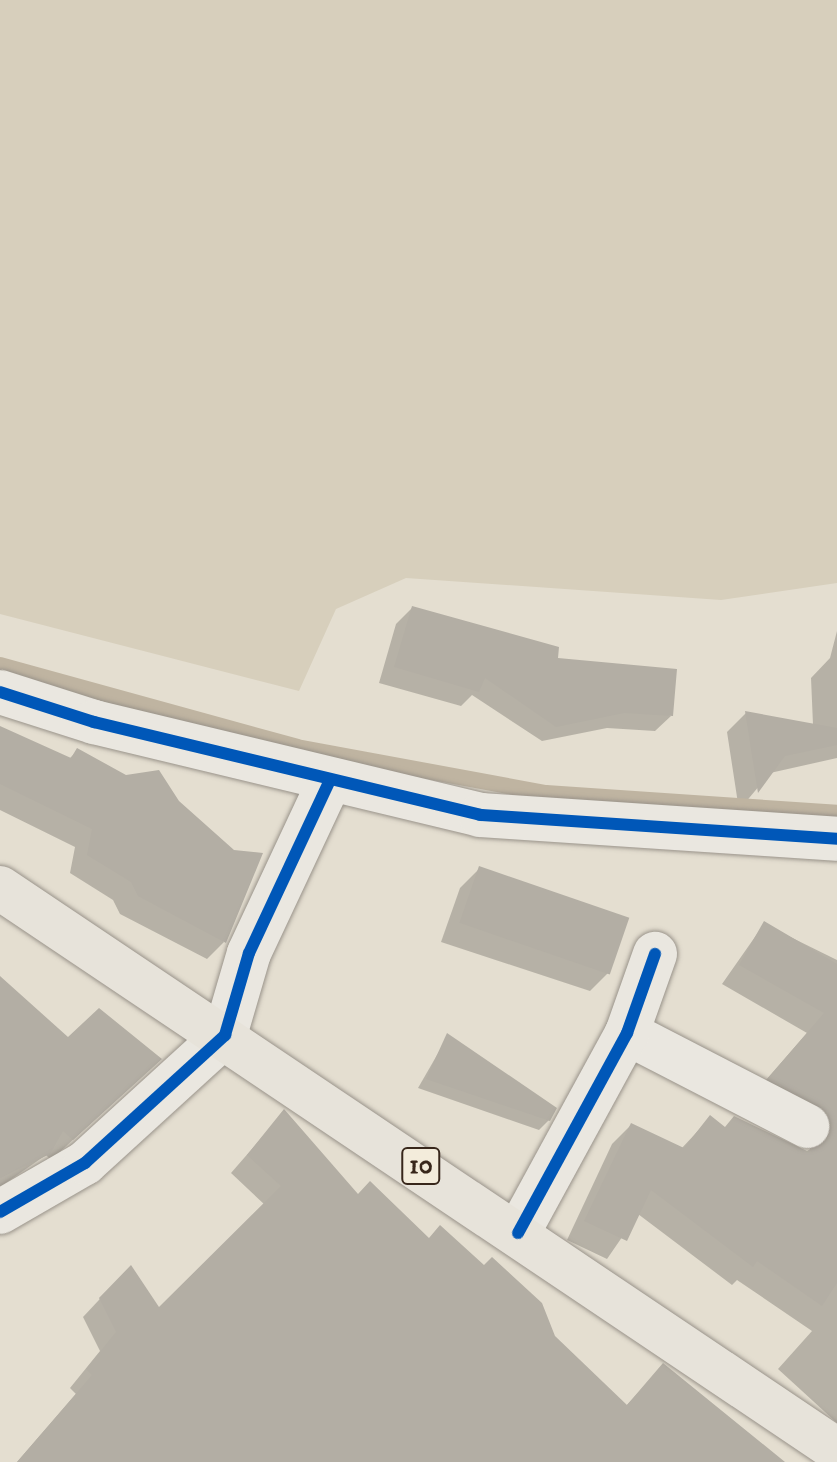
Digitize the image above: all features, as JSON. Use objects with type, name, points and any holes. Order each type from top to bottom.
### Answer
[{"type":"highway","name":"10","points":[[8,904],[225,1035],[837,1450]]},
{"type":"street","points":[[0,692],[329,782],[480,815],[837,839]]},
{"type":"street","points":[[0,1212],[85,1163],[225,1035],[249,953],[329,782]]},
{"type":"street","points":[[518,1233],[627,1033],[655,954]]},
{"type":"street","points":[[627,1033],[807,1126]]},
{"type":"shaded area","points":[[0,0],[837,0],[837,583],[721,600],[406,578],[336,609],[299,691],[0,614]]},
{"type":"building","points":[[412,606],[559,647],[558,658],[677,669],[673,716],[624,713],[556,727],[485,678],[479,692],[394,667]]},
{"type":"building","points":[[745,711],[837,728],[837,745],[785,756],[758,793]]},
{"type":"building","points":[[0,726],[71,758],[77,748],[126,775],[159,770],[179,801],[234,850],[263,853],[226,943],[138,896],[131,882],[87,855],[92,829],[0,784]]},
{"type":"building","points":[[479,866],[629,918],[610,974],[459,923]]},
{"type":"building","points":[[764,921],[837,964],[837,1283],[822,1306],[757,1261],[753,1267],[651,1190],[627,1241],[584,1221],[631,1123],[684,1148],[710,1115],[725,1127],[734,1116],[807,1151],[829,1138],[828,1112],[768,1078],[824,1013],[739,965]]},
{"type":"building","points":[[0,976],[68,1037],[99,1008],[162,1059],[73,1140],[63,1131],[50,1154],[0,1178]]},
{"type":"building","points":[[447,1033],[557,1108],[550,1121],[426,1079]]},
{"type":"building","points":[[284,1109],[358,1194],[370,1181],[429,1238],[440,1225],[484,1265],[492,1257],[542,1303],[555,1336],[627,1405],[663,1363],[785,1462],[17,1462],[92,1375],[86,1369],[116,1332],[99,1298],[131,1265],[159,1307],[281,1186],[247,1155]]},
{"type":"waterway","points":[[0,665],[297,747],[546,793],[837,813]]},
{"type":"cycle path","points":[[0,692],[94,722],[480,815],[837,839]]},
{"type":"cycle path","points":[[0,1212],[85,1163],[225,1035],[249,953],[329,782]]},
{"type":"cycle path","points":[[518,1233],[627,1033],[655,954]]}]
